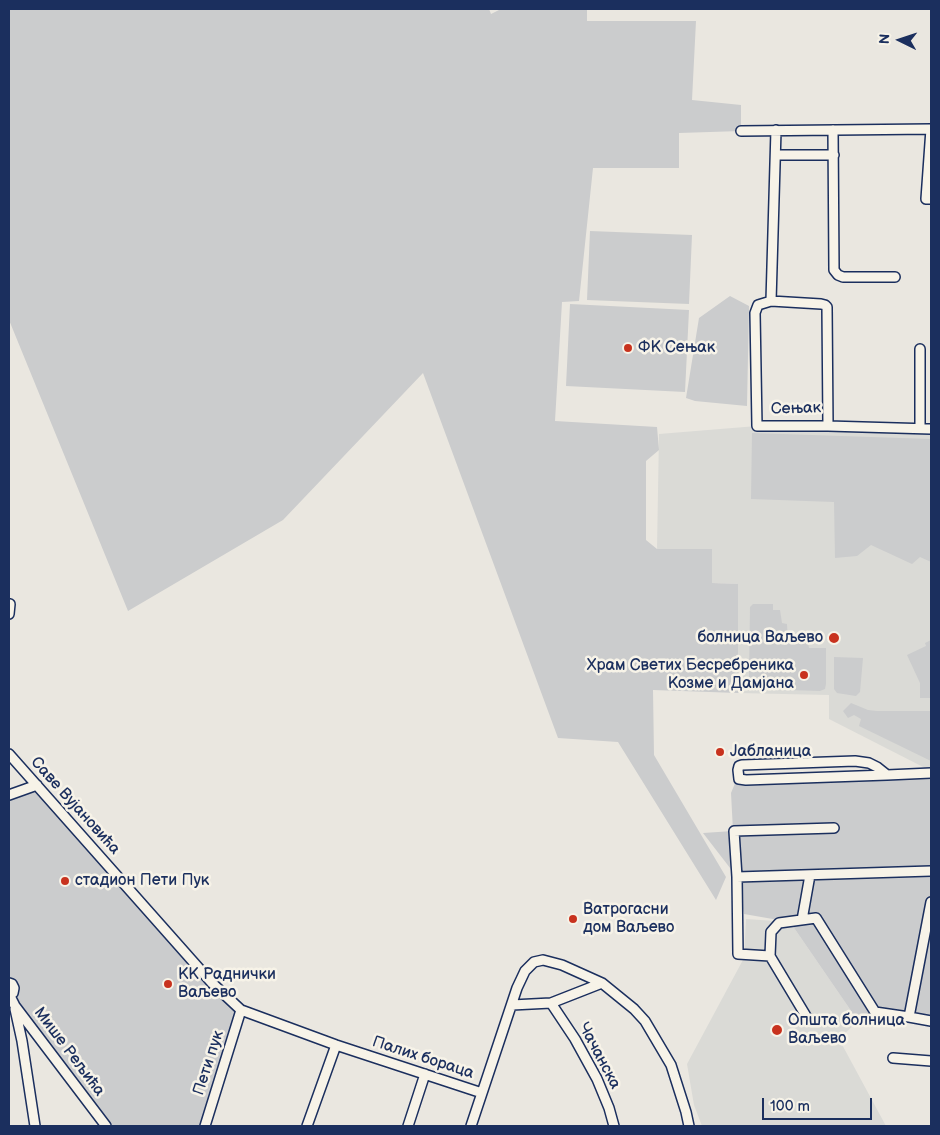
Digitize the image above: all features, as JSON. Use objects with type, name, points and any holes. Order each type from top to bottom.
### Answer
[{"type":"street","points":[[741,130],[931,130],[926,199],[931,199]]},
{"type":"street","points":[[771,301],[776,130]]},
{"type":"street","points":[[833,130],[834,270],[843,277],[895,277]]},
{"type":"street","points":[[776,155],[834,155]]},
{"type":"street","name":"Сењак","points":[[763,302],[825,305],[828,426],[757,426],[755,313],[758,305],[763,302]]},
{"type":"street","points":[[920,349],[920,428]]},
{"type":"street","points":[[828,426],[931,429]]},
{"type":"street","name":"Саве Вујановића","points":[[9,754],[212,983],[241,1010]]},
{"type":"street","points":[[887,775],[869,763],[855,760],[742,765],[739,766],[738,770],[739,779],[741,780],[887,775],[931,773]]},
{"type":"street","points":[[9,795],[37,785]]},
{"type":"street","points":[[770,956],[738,954],[737,877],[734,831],[834,828]]},
{"type":"street","points":[[737,877],[931,871]]},
{"type":"street","points":[[802,920],[810,875]]},
{"type":"street","points":[[909,1017],[931,902]]},
{"type":"street","points":[[806,1016],[770,956],[771,932],[779,923],[816,918],[875,1012],[931,1021]]},
{"type":"street","name":"Палих бораца","points":[[241,1010],[336,1045],[482,1093],[517,988],[525,971],[534,962],[543,960],[562,965],[602,983]]},
{"type":"street","points":[[9,973],[9,983],[14,988],[14,993],[10,996]]},
{"type":"street","points":[[512,1004],[551,1003],[602,983],[634,1009],[645,1021],[671,1065],[689,1126]]},
{"type":"street","name":"Мише Рељића","points":[[10,996],[15,1006],[106,1126]]},
{"type":"street","name":"Чачанска","points":[[551,1003],[598,1079],[614,1126]]},
{"type":"street","points":[[15,1006],[35,1126]]},
{"type":"street","name":"Пети пук","points":[[205,1126],[241,1010]]},
{"type":"street","points":[[22,1041],[38,1036]]},
{"type":"street","points":[[307,1126],[336,1045]]},
{"type":"street","points":[[893,1058],[931,1061]]},
{"type":"street","points":[[408,1126],[425,1074]]},
{"type":"street","points":[[471,1126],[482,1093]]},
{"type":"shaded area","points":[[9,9],[489,9],[491,14],[501,9],[587,9],[587,21],[696,21],[692,100],[741,105],[741,131],[679,133],[679,168],[593,168],[579,301],[562,302],[555,421],[657,427],[659,450],[646,461],[646,540],[657,549],[712,549],[712,583],[738,584],[738,693],[653,690],[654,755],[726,877],[716,900],[618,742],[558,738],[423,373],[283,520],[128,611],[9,320]]},
{"type":"shaded area","points":[[590,231],[692,235],[689,304],[587,300]]},
{"type":"shaded area","points":[[730,296],[749,306],[747,406],[695,401],[686,398],[699,318]]},
{"type":"shaded area","name":"ФК Сењак","points":[[570,304],[689,310],[685,392],[566,386]]},
{"type":"shaded area","name":"болница Ваљево","points":[[757,426],[931,429],[931,771],[829,719],[829,695],[738,693],[738,584],[711,583],[657,549],[659,434]]},
{"type":"shaded area","points":[[752,433],[931,439],[931,562],[920,557],[912,564],[871,545],[857,556],[835,558],[834,502],[751,499]]},
{"type":"shaded area","points":[[753,604],[773,604],[773,610],[780,610],[782,623],[787,624],[788,642],[808,642],[809,648],[826,648],[825,689],[820,691],[758,689],[753,685],[749,677],[750,607]]},
{"type":"shaded area","points":[[931,640],[931,698],[920,698],[920,683],[907,655],[926,646],[925,643]]},
{"type":"shaded area","points":[[834,657],[863,658],[860,692],[856,696],[837,693],[834,689]]},
{"type":"shaded area","points":[[851,703],[868,710],[877,711],[931,711],[931,761],[859,726],[861,719],[854,715],[848,718],[843,711]]},
{"type":"shaded area","points":[[931,773],[931,1021],[875,1012],[858,1021],[790,922],[744,914],[737,877],[703,833],[733,831],[731,793],[736,781]]},
{"type":"shaded area","points":[[37,785],[241,1010],[205,1126],[105,1126],[10,996],[9,795]]},
{"type":"shaded area","name":"Општа болница Ваљево","points":[[746,919],[790,922],[858,1021],[839,1039],[886,1126],[702,1126],[694,1105],[687,1064],[744,958]]},
{"type":"place","name":"ФК Сењак","points":[[628,348]]},
{"type":"place","name":"болница Ваљево","points":[[834,638]]},
{"type":"place","name":"Храм Светих Бесребреника Козме и Дамјана","points":[[804,675]]},
{"type":"place","name":"Јабланица","points":[[720,752]]},
{"type":"place","name":"стадион Пети Пук","points":[[65,881]]},
{"type":"place","name":"Ватрогасни дом Ваљево","points":[[573,919]]},
{"type":"place","name":"КК Раднички Ваљево","points":[[168,984]]},
{"type":"place","name":"Општа болница Ваљево","points":[[777,1030]]}]
